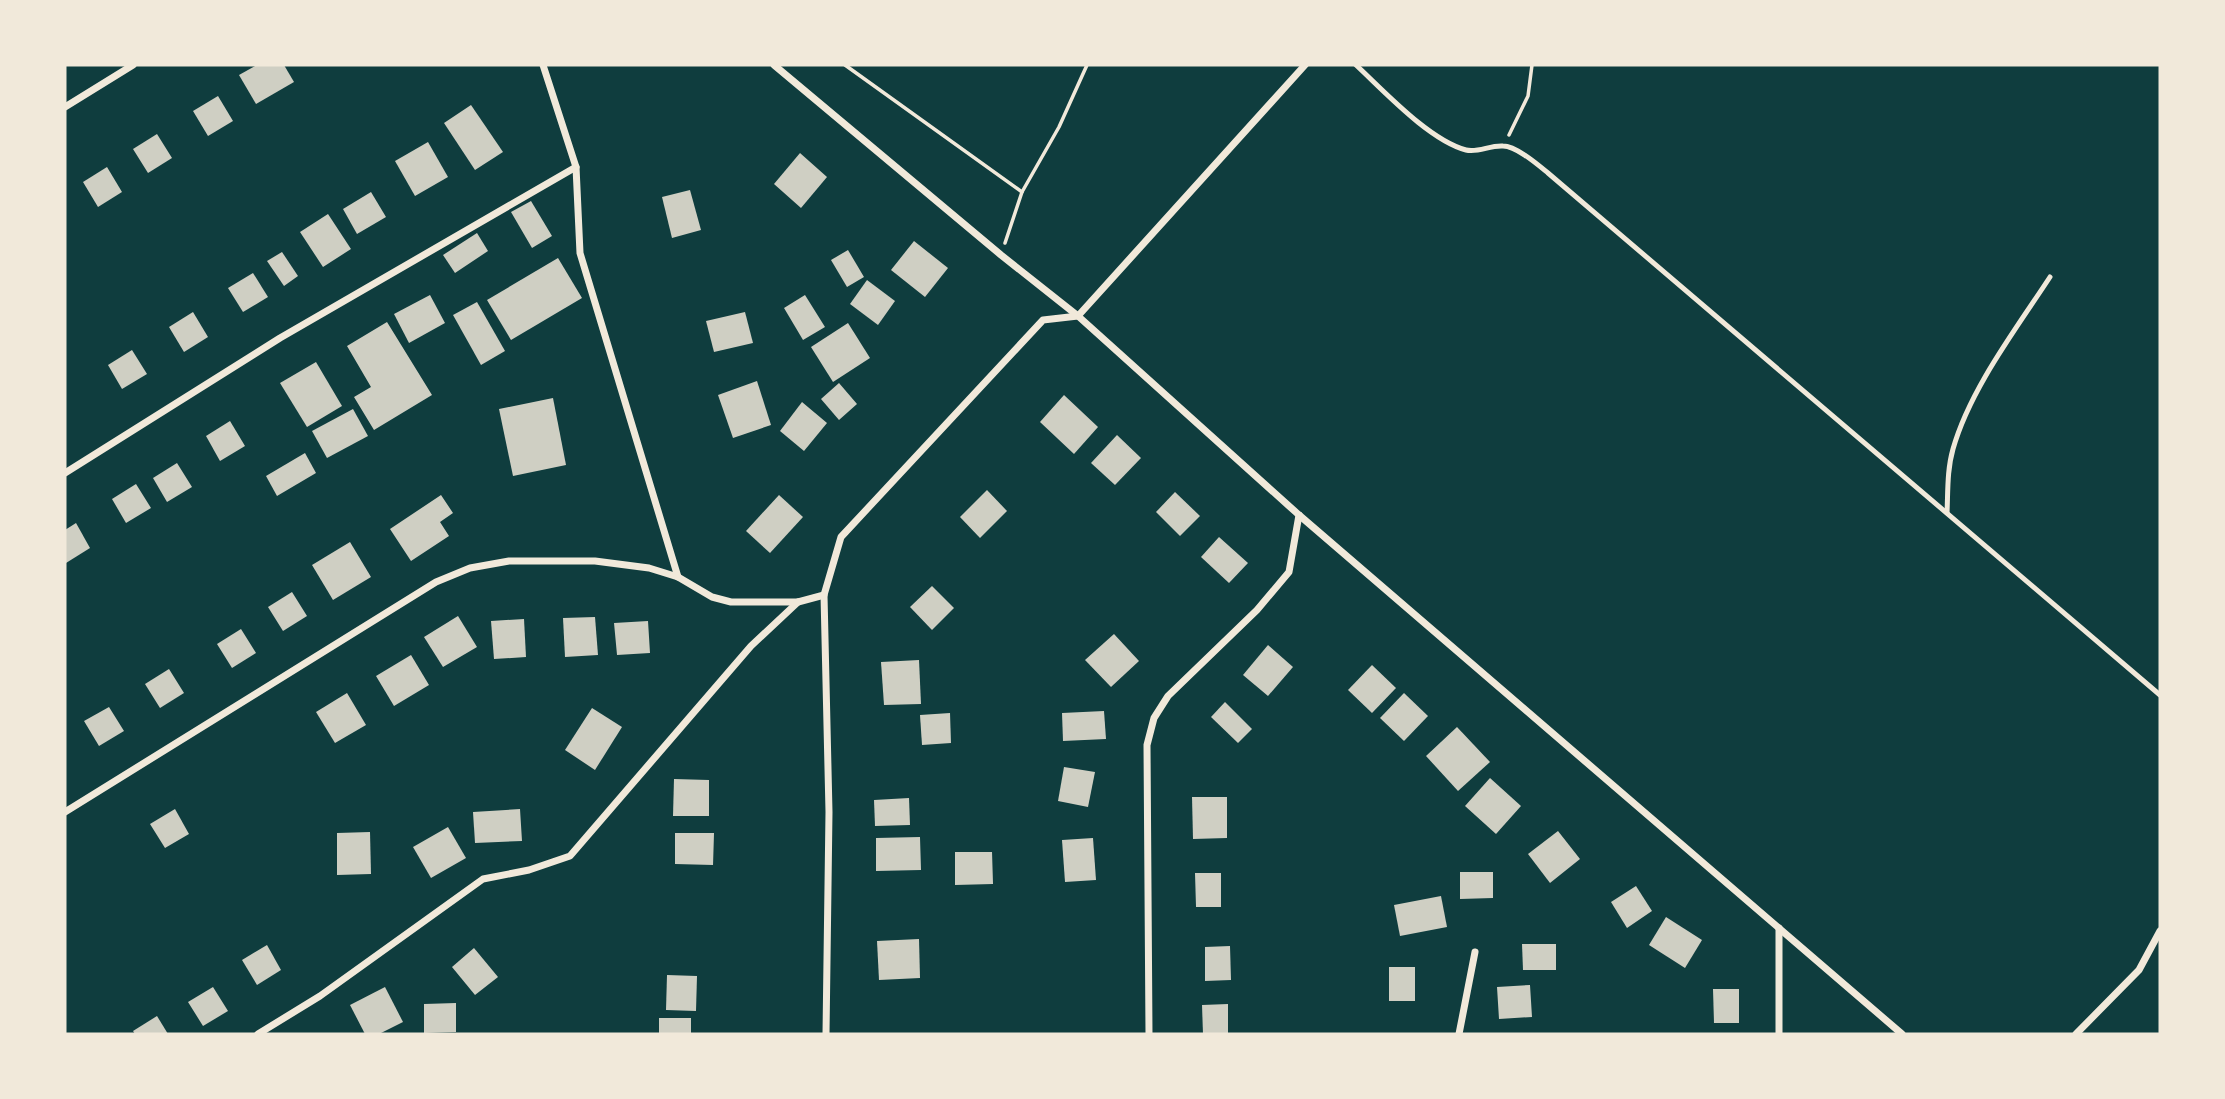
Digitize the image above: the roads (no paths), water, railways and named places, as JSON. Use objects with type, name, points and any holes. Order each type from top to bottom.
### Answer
[{"type":"street","points":[[65,107],[133,65]]},
{"type":"street","points":[[543,65],[576,167],[580,253],[678,577]]},
{"type":"street","points":[[774,65],[1078,316],[1299,515],[1902,1034]]},
{"type":"street","points":[[826,1034],[829,812],[824,595],[841,537],[1043,320],[1078,316],[1305,65]]},
{"type":"street","points":[[65,473],[280,338],[576,167]]},
{"type":"street","points":[[1149,1034],[1147,745],[1154,718],[1168,696],[1257,610],[1289,572],[1299,515]]},
{"type":"street","points":[[65,812],[436,582],[470,568],[509,561],[595,561],[626,564],[678,577],[705,593],[731,603],[798,601],[824,595]]},
{"type":"street","points":[[258,1034],[320,996],[483,879],[529,870],[570,856],[751,646],[798,601]]},
{"type":"street","points":[[1779,929],[1779,1034]]},
{"type":"street","points":[[2076,1034],[2139,970],[2160,931]]},
{"type":"street","points":[[1459,1034],[1475,952]]},
{"type":"lane","points":[[1356,65],[1424,127],[1448,142],[1466,150],[1504,145],[1527,156],[2160,695]]},
{"type":"lane","points":[[1947,513],[1952,450],[1962,421],[1976,393],[2050,276]]}]
